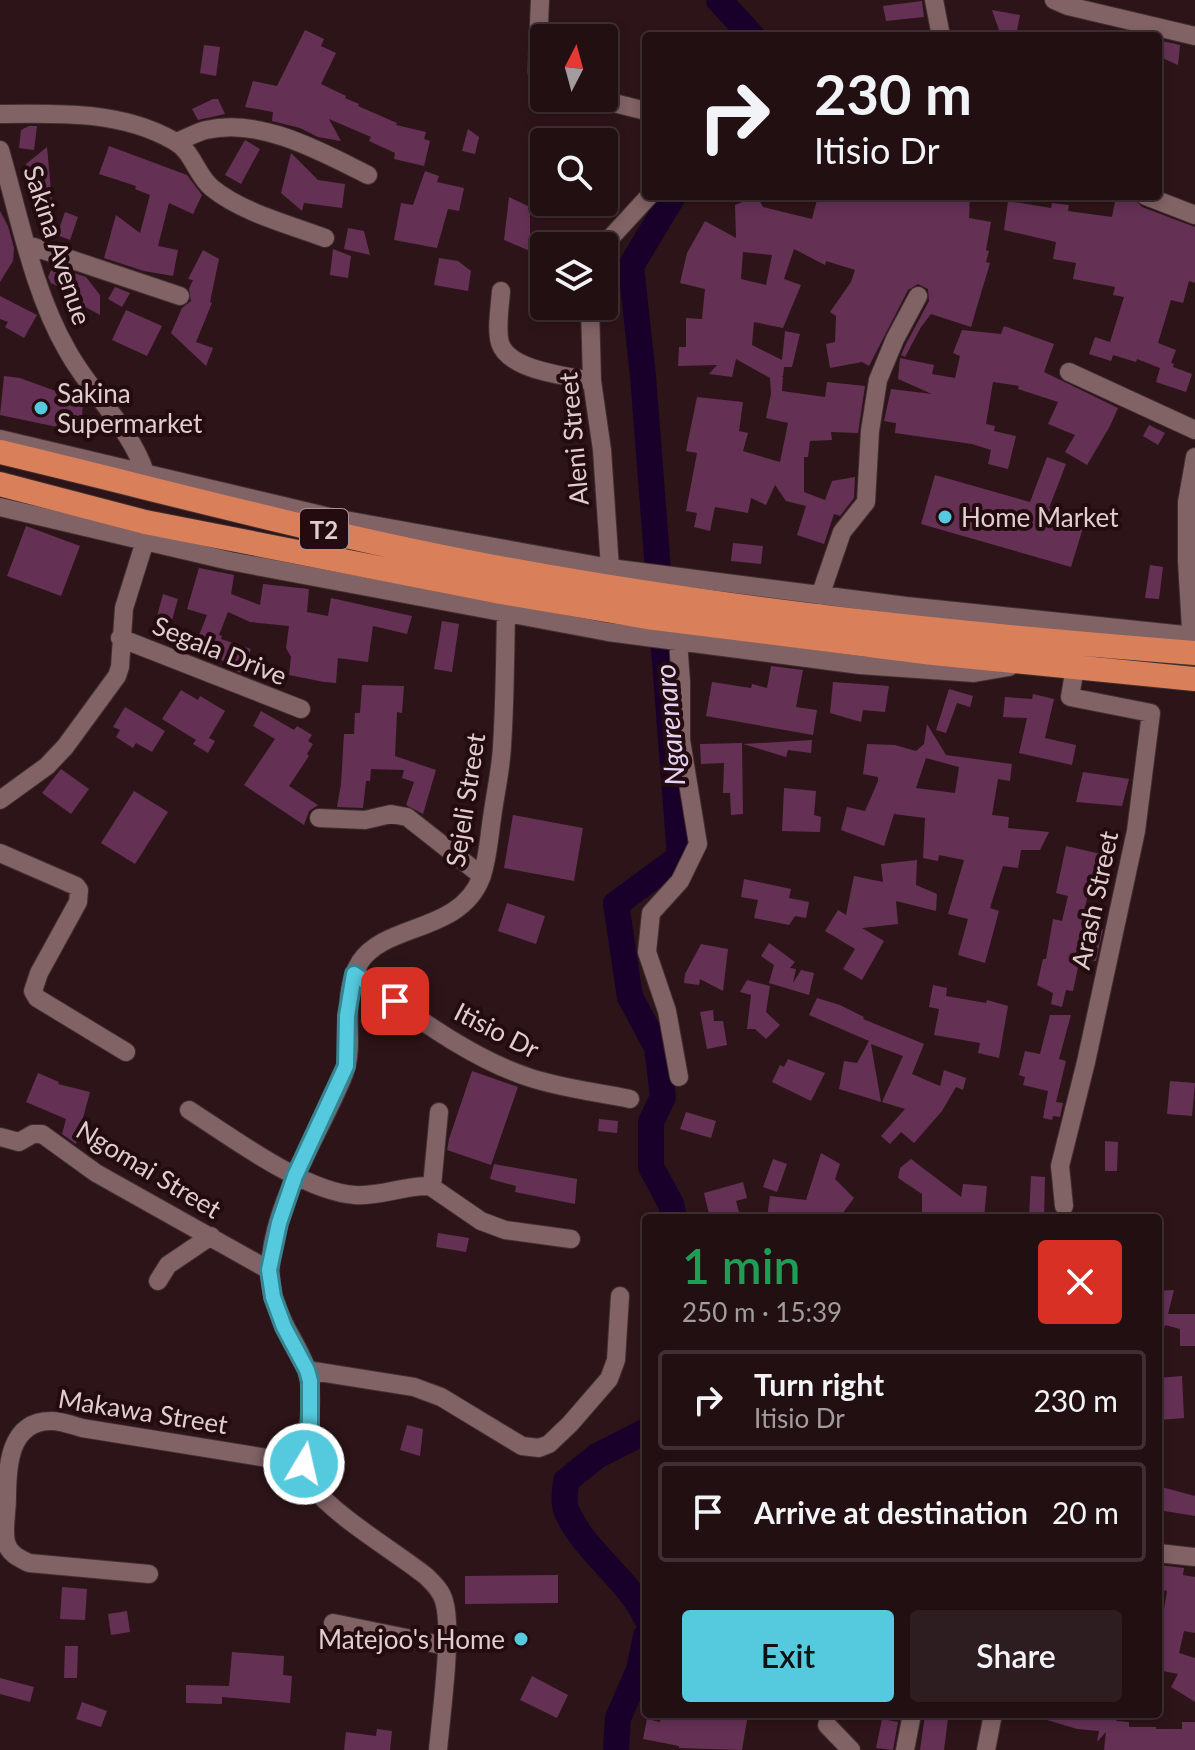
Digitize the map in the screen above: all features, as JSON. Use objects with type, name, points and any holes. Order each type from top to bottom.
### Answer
[{"type":"highway","name":"T2","points":[[0,452],[685,616],[933,653],[1195,679]]},
{"type":"highway","name":"T2","points":[[0,484],[145,522],[501,592],[648,606]]},
{"type":"highway","name":"T2","points":[[685,616],[1193,645]]},
{"type":"street","points":[[539,24],[540,0]]},
{"type":"street","points":[[934,0],[940,32]]},
{"type":"street","points":[[1054,0],[1195,36]]},
{"type":"street","points":[[618,104],[642,110]]},
{"type":"street","points":[[0,114],[105,118],[150,129],[185,149],[209,186],[243,206],[325,238]]},
{"type":"street","points":[[177,142],[206,130],[252,130],[303,144],[368,175]]},
{"type":"street","name":"Sakina Avenue","points":[[0,150],[46,305],[67,352],[128,434],[146,475]]},
{"type":"street","points":[[616,232],[645,200]]},
{"type":"street","points":[[1156,200],[1195,215]]},
{"type":"street","points":[[28,245],[180,296]]},
{"type":"street","points":[[501,291],[499,338],[505,352],[523,365],[592,381]]},
{"type":"street","points":[[820,596],[842,532],[866,502],[870,431],[878,380],[918,296]]},
{"type":"street","name":"Aleni Street","points":[[590,320],[592,381],[602,450],[610,568]]},
{"type":"street","points":[[1069,372],[1195,430]]},
{"type":"street","points":[[0,439],[334,518],[610,568],[685,616]]},
{"type":"street","points":[[0,507],[230,561],[608,632],[685,616],[820,596],[1193,645],[1187,561],[1187,502],[1195,457]]},
{"type":"street","points":[[0,800],[47,766],[77,733],[118,673],[124,608],[145,541]]},
{"type":"street","name":"Sejeli Street","points":[[354,974],[372,948],[430,924],[460,905],[476,888],[482,876],[502,749],[506,613]]},
{"type":"street","points":[[679,1077],[667,1011],[647,952],[651,913],[680,881],[698,844],[681,740],[685,616]]},
{"type":"street","name":"Segala Drive","points":[[120,638],[301,709]]},
{"type":"street","name":"Arash Street","points":[[1064,1206],[1060,1166],[1136,831],[1151,713],[1070,697],[1075,667]]},
{"type":"street","points":[[319,818],[365,820],[401,814],[482,876]]},
{"type":"street","points":[[0,853],[79,890],[78,902],[39,973],[33,991],[37,998],[126,1052]]},
{"type":"street","points":[[354,974],[347,1016],[346,1066],[295,1176],[279,1223],[269,1270],[273,1297],[284,1327],[307,1370],[311,1414],[304,1464],[311,1485],[343,1516],[390,1548],[435,1585],[446,1608],[438,1750]]},
{"type":"street","name":"Itisio Dr","points":[[354,974],[456,1041],[511,1071],[530,1078],[630,1099]]},
{"type":"street","points":[[189,1110],[295,1176],[328,1188],[358,1196],[432,1186],[481,1221],[514,1232],[571,1239]]},
{"type":"street","points":[[432,1186],[439,1112]]},
{"type":"street","name":"Ngomai Street","points":[[0,1137],[19,1142],[33,1134],[42,1134],[96,1173],[269,1270]]},
{"type":"street","points":[[158,1281],[172,1261],[211,1236]]},
{"type":"street","points":[[307,1370],[414,1387],[441,1397],[522,1446],[539,1448],[549,1444],[570,1424],[609,1379],[616,1360],[620,1296]]},
{"type":"street","name":"Makawa Street","points":[[149,1574],[29,1563],[12,1554],[6,1543],[3,1478],[15,1442],[25,1429],[38,1422],[54,1420],[111,1433],[304,1464]]},
{"type":"street","points":[[1162,1553],[1195,1557]]},
{"type":"street","points":[[333,1623],[446,1646]]},
{"type":"street","points":[[905,1750],[911,1718]]},
{"type":"street","points":[[986,1750],[992,1718]]},
{"type":"street","points":[[827,1725],[851,1750]]},
{"type":"building","points":[[922,1],[924,17],[886,21],[883,6]]},
{"type":"building","points":[[992,10],[1020,15],[1017,32],[1000,32]]},
{"type":"building","points":[[305,30],[324,39],[321,46],[336,53],[321,84],[396,125],[426,132],[424,139],[430,141],[424,166],[394,159],[395,153],[369,141],[371,137],[329,119],[341,141],[318,137],[300,128],[272,121],[273,112],[245,107],[253,81],[277,86]]},
{"type":"building","points":[[1162,41],[1180,45],[1178,65],[1162,58]]},
{"type":"building","points":[[204,45],[220,47],[216,76],[200,73]]},
{"type":"building","points":[[218,99],[225,114],[198,120],[192,109]]},
{"type":"building","points":[[37,126],[34,150],[19,148],[21,130]]},
{"type":"building","points":[[468,129],[479,137],[475,154],[462,151]]},
{"type":"building","points":[[245,140],[260,149],[241,184],[225,175]]},
{"type":"building","points":[[109,146],[187,175],[202,195],[193,214],[169,203],[158,246],[178,250],[173,276],[144,271],[104,258],[116,215],[140,233],[150,195],[135,189],[136,186],[99,174]]},
{"type":"building","points":[[47,147],[52,202],[40,204],[38,191],[29,191],[26,164]]},
{"type":"building","points":[[291,153],[318,180],[345,184],[342,208],[304,203],[302,211],[281,193]]},
{"type":"building","points":[[425,171],[439,176],[437,182],[464,188],[459,211],[448,209],[437,248],[394,240],[401,203],[413,205]]},
{"type":"building","points":[[509,197],[530,207],[530,251],[504,240]]},
{"type":"building","points":[[747,200],[759,200],[763,207],[812,219],[817,200],[970,200],[969,218],[991,222],[986,250],[989,251],[986,262],[990,263],[971,327],[931,314],[905,357],[901,355],[929,301],[928,289],[918,284],[908,290],[869,366],[862,362],[830,368],[826,344],[835,342],[836,316],[830,312],[851,282],[855,270],[826,261],[825,265],[794,249],[784,279],[801,285],[783,328],[754,322],[752,345],[782,360],[785,331],[800,334],[792,367],[784,367],[781,376],[782,391],[825,397],[827,382],[865,386],[858,433],[831,432],[832,440],[810,441],[808,457],[804,457],[804,492],[825,500],[832,481],[855,477],[854,498],[840,516],[834,514],[824,544],[797,535],[806,506],[786,501],[775,485],[766,505],[751,498],[748,513],[715,507],[710,531],[694,527],[697,513],[686,511],[697,453],[686,451],[697,397],[743,402],[739,431],[748,433],[743,451],[780,462],[788,423],[766,418],[771,394],[770,378],[736,359],[732,377],[709,374],[717,365],[678,366],[679,347],[686,347],[686,318],[702,319],[705,289],[680,283],[687,253],[705,221],[736,238],[735,205]],"holes":[[[743,252],[772,255],[766,285],[741,279]]]},
{"type":"building","points":[[1115,200],[1136,200],[1142,207],[1195,227],[1195,283],[1189,281],[1183,303],[1171,300],[1158,343],[1176,350],[1171,363],[1173,367],[1192,374],[1186,392],[1156,382],[1160,368],[1137,359],[1136,362],[1113,355],[1111,361],[1089,354],[1095,337],[1110,342],[1124,297],[1113,295],[1115,287],[1073,279],[1076,263],[1053,259],[1056,242],[1004,230],[1008,201],[1051,208],[1052,203],[1069,205],[1068,211],[1112,217]]},
{"type":"building","points":[[0,211],[14,248],[13,261],[0,282]]},
{"type":"building","points":[[65,212],[78,217],[70,240],[57,235]]},
{"type":"building","points":[[348,228],[364,231],[370,255],[344,249]]},
{"type":"building","points":[[333,249],[351,256],[348,278],[330,275]]},
{"type":"building","points":[[203,250],[219,259],[212,303],[196,342],[213,348],[206,366],[171,333],[182,308],[191,301],[189,289],[193,280],[188,279]]},
{"type":"building","points":[[439,258],[458,261],[471,271],[468,291],[434,285]]},
{"type":"building","points":[[53,266],[86,277],[100,295],[100,315],[76,302],[80,296],[51,283],[48,277]]},
{"type":"building","points":[[115,287],[130,293],[122,307],[108,299]]},
{"type":"building","points":[[0,296],[37,315],[24,338],[5,327],[8,322],[0,319]]},
{"type":"building","points":[[126,310],[162,326],[147,356],[112,340]]},
{"type":"building","points":[[1004,326],[1054,344],[1044,372],[1118,408],[1087,465],[1065,452],[1075,435],[1048,424],[1058,402],[1018,389],[1019,386],[993,382],[986,424],[995,426],[994,431],[1016,436],[1008,469],[988,464],[991,450],[972,444],[895,433],[896,423],[884,421],[891,389],[932,394],[898,379],[900,358],[934,365],[932,374],[955,378],[960,356],[953,353],[962,330],[1001,334]]},
{"type":"building","name":"Sakina Supermarket","points":[[4,376],[20,378],[83,401],[81,432],[0,415]]},
{"type":"building","points":[[1149,425],[1165,433],[1158,445],[1143,436]]},
{"type":"building","points":[[1047,457],[1066,464],[1049,508],[1086,518],[1071,567],[921,524],[935,475],[1030,502]]},
{"type":"building","points":[[26,526],[80,546],[61,596],[7,576]]},
{"type":"building","points":[[733,543],[763,546],[761,564],[731,561]]},
{"type":"building","points":[[1150,565],[1163,567],[1159,599],[1145,598]]},
{"type":"building","points":[[199,568],[234,575],[231,594],[260,605],[263,584],[309,589],[307,612],[328,616],[331,598],[412,616],[407,634],[373,626],[368,662],[338,658],[336,683],[289,675],[291,657],[286,648],[289,626],[250,622],[228,612],[219,635],[221,639],[251,649],[241,673],[223,666],[224,661],[167,644],[169,632],[198,638],[207,615],[187,609]]},
{"type":"building","points":[[163,594],[178,599],[168,634],[153,631]]},
{"type":"building","points":[[442,621],[459,624],[452,672],[434,669]]},
{"type":"building","points":[[771,666],[803,670],[796,707],[817,710],[813,735],[706,716],[712,682],[767,688]]},
{"type":"building","points":[[833,682],[889,686],[885,712],[863,710],[861,722],[830,713]]},
{"type":"building","points":[[362,685],[404,686],[402,713],[397,712],[395,756],[436,770],[423,814],[406,805],[414,782],[402,778],[404,770],[371,769],[370,781],[366,781],[363,808],[337,807],[344,734],[354,734],[355,713],[360,713]]},
{"type":"building","points":[[949,689],[973,696],[970,707],[957,703],[946,733],[936,730]]},
{"type":"building","points":[[181,690],[198,700],[200,696],[225,711],[209,738],[215,741],[208,753],[193,744],[196,740],[162,719]]},
{"type":"building","points":[[1033,694],[1054,699],[1045,738],[1076,745],[1072,765],[1019,753],[1027,718],[1003,717],[1005,697],[1032,699]]},
{"type":"building","points":[[125,707],[165,731],[152,752],[136,743],[133,748],[116,737],[120,730],[113,727]]},
{"type":"building","points":[[261,711],[294,730],[297,726],[312,735],[308,741],[313,744],[307,754],[309,756],[289,786],[318,805],[309,811],[304,825],[244,785],[275,739],[253,726]]},
{"type":"building","points":[[927,724],[946,755],[1012,764],[1010,781],[998,779],[992,815],[1009,817],[1008,828],[1049,832],[1040,850],[1021,850],[1018,868],[1003,866],[990,908],[999,911],[985,963],[958,955],[968,919],[948,914],[964,860],[939,855],[938,861],[923,858],[925,818],[894,814],[884,846],[841,830],[847,807],[865,811],[878,781],[878,777],[863,774],[867,744],[895,745],[916,751],[924,744]],"holes":[[[926,758],[959,767],[955,793],[916,788]]]},
{"type":"building","points":[[812,740],[811,753],[788,750],[786,757],[743,744]]},
{"type":"building","points":[[742,743],[743,814],[731,815],[730,793],[723,793],[724,763],[701,764],[700,744]]},
{"type":"building","points":[[61,769],[89,789],[71,814],[42,793]]},
{"type":"building","points":[[1083,772],[1129,779],[1122,806],[1076,802]]},
{"type":"building","points":[[784,788],[816,791],[814,815],[821,817],[820,832],[782,831]]},
{"type":"building","points":[[134,791],[168,812],[135,864],[101,843]]},
{"type":"building","points":[[513,815],[583,828],[574,881],[504,868]]},
{"type":"building","points":[[1066,846],[1114,857],[1108,880],[1092,877],[1081,924],[1103,929],[1096,961],[1080,958],[1073,991],[1066,990],[1062,1007],[1051,1004],[1053,993],[1037,985],[1043,959],[1046,959],[1053,919],[1062,921],[1068,896],[1056,893]]},
{"type":"building","points":[[917,860],[916,885],[937,894],[936,911],[896,901],[898,924],[862,928],[884,941],[862,980],[843,969],[855,949],[825,931],[838,910],[846,915],[854,876],[883,882],[881,864]]},
{"type":"building","points":[[744,879],[791,889],[789,898],[809,902],[806,918],[795,916],[789,925],[754,918],[758,900],[741,897]]},
{"type":"building","points":[[507,903],[545,916],[536,944],[498,931]]},
{"type":"building","points":[[769,943],[795,962],[790,968],[796,969],[793,983],[801,970],[814,973],[809,995],[769,983],[774,965],[761,956]]},
{"type":"building","points":[[701,944],[728,949],[723,991],[700,979],[699,985],[684,983],[685,974]]},
{"type":"building","points":[[747,980],[770,986],[766,1012],[780,1025],[766,1039],[755,1029],[747,1029],[751,995],[740,992]]},
{"type":"building","points":[[933,985],[947,988],[946,996],[986,1003],[987,1000],[1008,1006],[999,1058],[978,1053],[980,1043],[934,1035],[939,1009],[929,1007]]},
{"type":"building","points":[[817,998],[840,1005],[863,1019],[924,1044],[912,1074],[940,1086],[944,1070],[966,1078],[963,1090],[956,1087],[942,1111],[914,1143],[901,1132],[890,1144],[881,1136],[905,1109],[882,1102],[903,1056],[871,1044],[881,1102],[839,1089],[844,1061],[857,1063],[869,1041],[809,1015]]},
{"type":"building","points":[[713,1010],[714,1021],[723,1021],[727,1045],[707,1049],[700,1012]]},
{"type":"building","points":[[1050,1015],[1071,1015],[1059,1059],[1066,1061],[1056,1102],[1063,1103],[1060,1117],[1053,1116],[1052,1120],[1043,1118],[1048,1091],[1023,1085],[1025,1077],[1019,1075],[1025,1051],[1040,1054]]},
{"type":"building","points":[[788,1059],[825,1073],[811,1101],[772,1082],[780,1065],[784,1067]]},
{"type":"building","points":[[472,1071],[518,1087],[491,1165],[447,1150]]},
{"type":"building","points":[[38,1073],[58,1084],[90,1092],[76,1144],[62,1134],[66,1119],[26,1102]]},
{"type":"building","points":[[1170,1081],[1195,1083],[1192,1116],[1167,1114]]},
{"type":"building","points":[[686,1112],[716,1121],[711,1138],[680,1129]]},
{"type":"building","points":[[599,1119],[618,1121],[617,1133],[598,1131]]},
{"type":"building","points":[[1105,1141],[1118,1142],[1117,1171],[1105,1171]]},
{"type":"building","points":[[821,1153],[840,1164],[835,1179],[854,1198],[842,1214],[767,1214],[770,1196],[806,1200]]},
{"type":"building","points":[[773,1159],[787,1164],[777,1192],[763,1187]]},
{"type":"building","points":[[911,1159],[961,1197],[963,1184],[987,1186],[984,1214],[922,1214],[922,1194],[898,1178],[900,1168]]},
{"type":"building","points":[[494,1164],[577,1179],[575,1204],[515,1192],[516,1186],[490,1179]]},
{"type":"building","points":[[1031,1176],[1045,1177],[1044,1214],[1029,1214]]},
{"type":"building","points":[[743,1182],[747,1198],[736,1201],[739,1212],[709,1214],[704,1193]]},
{"type":"building","points":[[438,1233],[469,1238],[466,1252],[436,1247]]},
{"type":"building","points":[[1174,1290],[1168,1314],[1195,1314],[1195,1346],[1180,1346],[1180,1329],[1165,1325],[1162,1336],[1162,1291]]},
{"type":"building","points":[[1182,1376],[1184,1418],[1162,1420],[1162,1378]]},
{"type":"building","points":[[407,1425],[423,1429],[420,1456],[400,1450]]},
{"type":"building","points":[[1162,1487],[1195,1496],[1195,1516],[1162,1511]]},
{"type":"building","points":[[1162,1565],[1184,1568],[1183,1575],[1195,1577],[1195,1633],[1184,1631],[1179,1653],[1195,1658],[1195,1702],[1171,1687],[1178,1674],[1162,1671],[1162,1622],[1167,1591],[1162,1590]]},
{"type":"building","points":[[558,1575],[558,1603],[465,1604],[465,1576]]},
{"type":"building","points":[[62,1587],[87,1589],[85,1620],[60,1619]]},
{"type":"building","points":[[127,1611],[130,1632],[111,1635],[108,1614]]},
{"type":"building","points":[[65,1646],[78,1646],[77,1678],[64,1678]]},
{"type":"building","points":[[232,1652],[284,1656],[283,1675],[292,1676],[290,1703],[222,1697],[222,1704],[186,1703],[186,1685],[229,1686]]},
{"type":"building","points":[[532,1676],[568,1695],[557,1718],[520,1700]]},
{"type":"building","points":[[0,1678],[34,1687],[30,1702],[0,1694]]},
{"type":"building","points":[[82,1702],[107,1711],[101,1727],[76,1719]]},
{"type":"building","points":[[660,1718],[747,1718],[742,1750],[679,1748],[643,1739],[647,1719],[660,1722]]},
{"type":"building","points":[[925,1718],[948,1718],[944,1750],[920,1750]]},
{"type":"building","points":[[1040,1718],[1119,1718],[1116,1721],[1129,1722],[1129,1727],[1156,1729],[1182,1729],[1182,1722],[1195,1722],[1195,1750],[1104,1750],[1106,1732],[1097,1742],[1099,1731],[1077,1729]]},
{"type":"building","points":[[882,1719],[898,1722],[893,1750],[876,1748]]},
{"type":"building","points":[[377,1729],[392,1731],[390,1750],[344,1750],[346,1732],[376,1736]]},
{"type":"waterway","name":"Ngarenaro","points":[[719,0],[748,32]]},
{"type":"waterway","name":"Ngarenaro","points":[[671,200],[631,266],[643,376],[680,857],[616,904],[630,997],[657,1047],[663,1097],[651,1122],[651,1167],[673,1214]]},
{"type":"waterway","name":"Ngarenaro","points":[[642,1433],[597,1456],[566,1481],[565,1497],[566,1508],[584,1540],[642,1610]]},
{"type":"waterway","name":"Ngarenaro","points":[[616,1750],[618,1718],[639,1670],[642,1655]]},
{"type":"place","name":"Sakina Supermarket","points":[[41,408]]},
{"type":"place","name":"Home Market","points":[[945,517]]},
{"type":"place","name":"Matejoo's Home","points":[[521,1639]]},
{"type":"route","points":[[304,1464],[310,1431],[310,1381],[284,1327],[273,1297],[269,1270],[279,1223],[295,1176],[344,1074],[347,1016],[354,974],[395,1001]]}]
